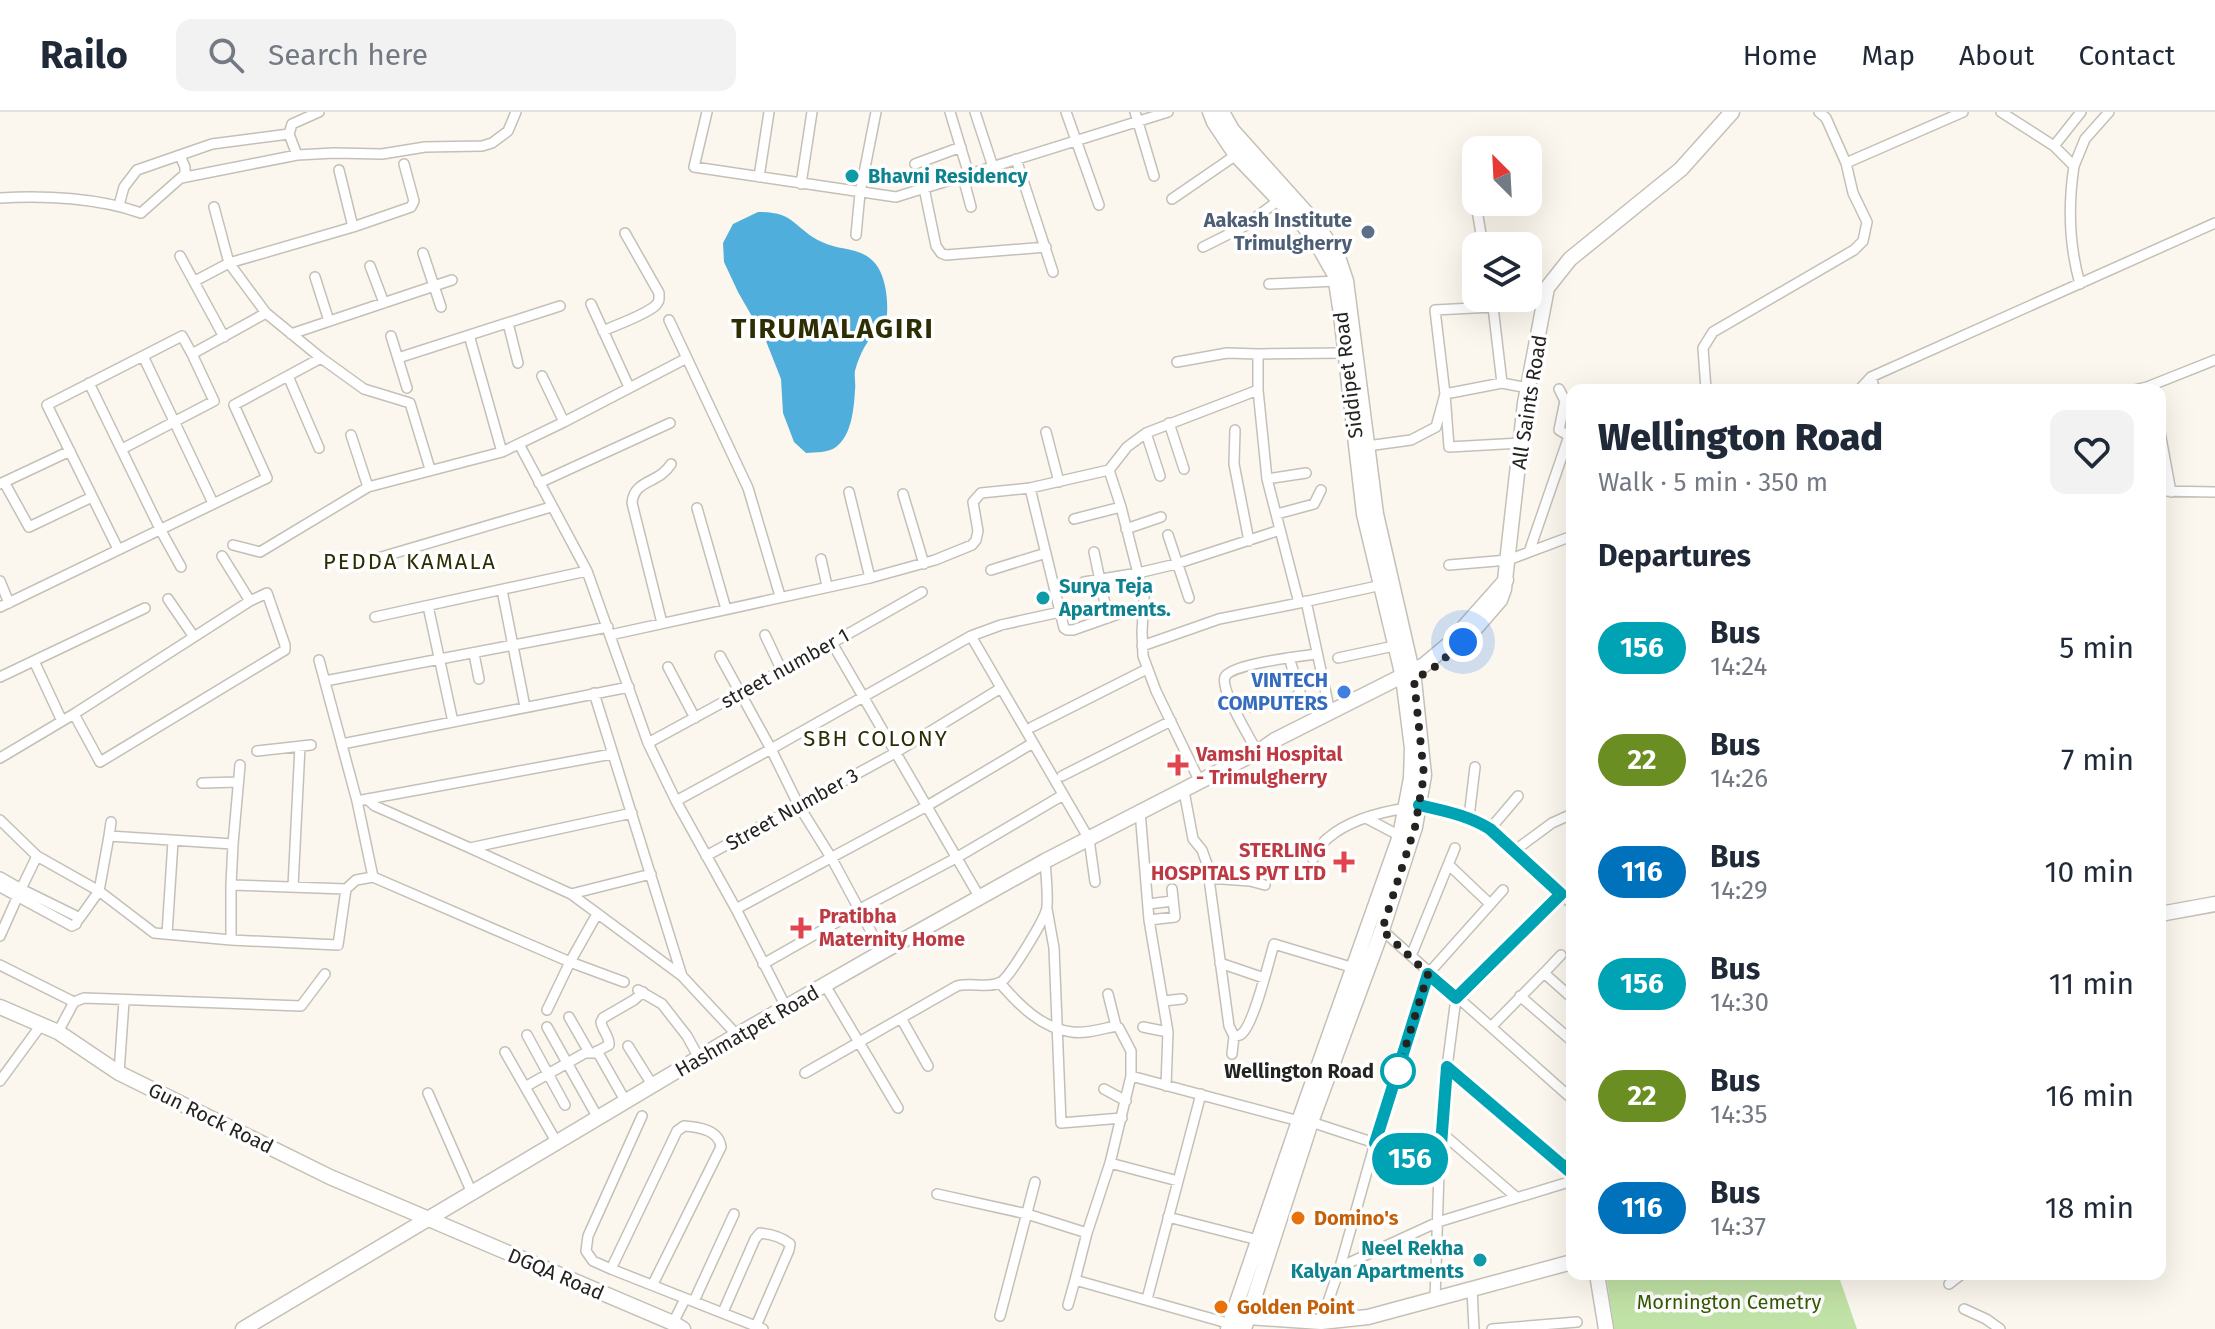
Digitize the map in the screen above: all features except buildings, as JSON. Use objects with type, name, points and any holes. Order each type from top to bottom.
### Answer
[{"type":"main road","name":"Siddipet Road","points":[[1210,112],[1236,155],[1315,240],[1337,281],[1364,514],[1394,646],[1408,678]]},
{"type":"main road","name":"Siddipet Road","points":[[1222,112],[1242,142],[1318,226],[1339,260],[1348,287],[1376,514],[1408,678]]},
{"type":"main road","name":"All Saints Road","points":[[1408,678],[1449,644],[1506,580],[1528,388],[1547,288],[1570,259],[1681,169],[1732,112]]},
{"type":"main road","name":"Hashmatpet Road","points":[[243,1329],[882,952],[1045,861],[1184,791],[1275,740],[1408,678]]},
{"type":"main road","name":"Hashmatpet Road","points":[[1259,751],[1278,745],[1408,678]]},
{"type":"main road","points":[[1408,678],[1415,827],[1382,930],[1258,1240],[1230,1322],[1246,1325],[1368,1317],[1566,1264]]},
{"type":"main road","points":[[1246,1325],[1305,1121],[1354,968],[1413,806]]},
{"type":"main road","points":[[2166,913],[2215,904]]},
{"type":"main road","name":"Gun Rock Road","points":[[0,1007],[58,1032],[119,1073],[330,1177],[427,1220]]},
{"type":"main road","name":"DGQA Road","points":[[427,1220],[678,1326]]},
{"type":"main road","points":[[1598,1280],[1606,1329]]},
{"type":"street","points":[[290,129],[304,112]]},
{"type":"street","points":[[119,205],[124,187],[137,170],[212,144],[290,129],[319,112]]},
{"type":"street","points":[[181,178],[297,155],[382,154],[425,147],[482,146],[508,131],[516,112]]},
{"type":"street","points":[[707,112],[694,167],[896,197],[1076,142],[1136,117],[1168,112]]},
{"type":"street","points":[[759,177],[769,112]]},
{"type":"street","points":[[801,184],[812,112]]},
{"type":"street","points":[[856,235],[860,193],[876,112]]},
{"type":"street","points":[[950,112],[961,147],[971,207]]},
{"type":"street","points":[[975,112],[993,167]]},
{"type":"street","points":[[1066,112],[1099,205]]},
{"type":"street","points":[[1706,384],[1703,348],[1713,332],[1835,262],[1863,241],[1867,222],[1853,193],[1846,163],[1826,118],[1819,112]]},
{"type":"street","points":[[1846,163],[1963,112]]},
{"type":"street","points":[[2001,112],[2054,146],[2074,166]]},
{"type":"street","points":[[2054,146],[2081,112]]},
{"type":"street","points":[[2080,284],[2069,208],[2074,166],[2085,139],[2109,112]]},
{"type":"street","points":[[1136,117],[1154,176]]},
{"type":"street","points":[[290,129],[297,155]]},
{"type":"street","points":[[915,164],[961,147]]},
{"type":"street","points":[[1172,199],[1236,155]]},
{"type":"street","points":[[0,198],[58,199],[119,205],[141,213],[185,174],[180,156]]},
{"type":"street","points":[[1016,159],[1053,272]]},
{"type":"street","points":[[195,281],[229,263],[411,207],[414,201],[404,164]]},
{"type":"street","points":[[339,170],[353,227]]},
{"type":"street","points":[[924,188],[936,246],[941,253],[1046,247]]},
{"type":"street","points":[[1203,247],[1243,227],[1279,200]]},
{"type":"street","points":[[214,207],[229,263],[266,313],[364,389],[410,403],[430,469]]},
{"type":"street","points":[[1865,384],[1871,377],[2215,223]]},
{"type":"street","points":[[603,331],[649,309],[657,304],[659,298],[625,233]]},
{"type":"street","points":[[423,253],[441,307]]},
{"type":"street","points":[[180,256],[224,337]]},
{"type":"street","points":[[370,266],[384,303]]},
{"type":"street","points":[[315,277],[329,321]]},
{"type":"street","points":[[291,334],[452,280]]},
{"type":"street","points":[[1269,284],[1337,281]]},
{"type":"street","points":[[591,304],[629,387]]},
{"type":"street","points":[[398,358],[560,306]]},
{"type":"street","points":[[1462,307],[1435,310],[1449,447],[1521,443]]},
{"type":"street","points":[[1493,312],[1502,383]]},
{"type":"street","points":[[192,354],[266,313]]},
{"type":"street","points":[[669,320],[748,488],[780,596]]},
{"type":"street","points":[[508,323],[518,363]]},
{"type":"street","points":[[469,335],[502,452]]},
{"type":"street","points":[[118,549],[47,405],[182,336],[214,401],[122,449]]},
{"type":"street","points":[[391,336],[407,388]]},
{"type":"street","points":[[1177,362],[1227,353],[1345,353]]},
{"type":"street","points":[[1258,354],[1258,390],[1267,479],[1317,654],[1330,712]]},
{"type":"street","points":[[143,356],[213,503]]},
{"type":"street","points":[[0,581],[5,605],[267,478],[234,405],[321,358]]},
{"type":"street","points":[[233,545],[260,552],[368,487],[502,452],[687,358]]},
{"type":"street","points":[[2158,384],[2215,360]]},
{"type":"street","points":[[288,376],[319,448]]},
{"type":"street","points":[[542,376],[564,422]]},
{"type":"street","points":[[1871,377],[1873,384]]},
{"type":"street","points":[[89,383],[181,567]]},
{"type":"street","points":[[1445,394],[1502,383],[1528,388]]},
{"type":"street","points":[[1559,389],[1565,401],[1559,430],[1566,434]]},
{"type":"street","points":[[325,681],[511,646],[662,623],[924,564],[972,545],[978,531],[973,502],[987,491],[1030,488],[1109,470],[1127,447],[1146,433],[1258,390]]},
{"type":"street","points":[[1367,446],[1411,440],[1436,427],[1445,394]]},
{"type":"street","points":[[539,483],[670,423]]},
{"type":"street","points":[[1169,423],[1184,469]]},
{"type":"street","points":[[1235,430],[1234,464],[1249,541]]},
{"type":"street","points":[[1046,432],[1059,482]]},
{"type":"street","points":[[1146,433],[1160,476]]},
{"type":"street","points":[[351,435],[368,487]]},
{"type":"street","points":[[519,444],[587,571],[648,743],[786,1007]]},
{"type":"street","points":[[1529,552],[1566,445]]},
{"type":"street","points":[[70,451],[2,483],[29,527],[92,497]]},
{"type":"street","points":[[662,623],[632,503],[636,489],[663,475],[671,464]]},
{"type":"street","points":[[1109,470],[1145,608],[1142,646],[1147,669],[1200,782]]},
{"type":"street","points":[[1267,479],[1306,473]]},
{"type":"street","points":[[1030,488],[1063,625],[1067,630],[1145,608]]},
{"type":"street","points":[[1277,514],[1314,504],[1321,490]]},
{"type":"street","points":[[849,492],[870,578]]},
{"type":"street","points":[[2166,492],[2215,492]]},
{"type":"street","points":[[903,494],[924,564]]},
{"type":"street","points":[[351,566],[551,507]]},
{"type":"street","points":[[1074,519],[1121,507]]},
{"type":"street","points":[[697,508],[726,609]]},
{"type":"street","points":[[1126,529],[1161,517]]},
{"type":"street","points":[[1084,582],[1176,564],[1280,530]]},
{"type":"street","points":[[1168,535],[1189,598]]},
{"type":"street","points":[[1449,565],[1508,560],[1566,538]]},
{"type":"street","points":[[1094,552],[1108,618]]},
{"type":"street","points":[[991,570],[1046,553]]},
{"type":"street","points":[[222,556],[250,601]]},
{"type":"street","points":[[821,559],[827,586]]},
{"type":"street","points":[[375,617],[587,571]]},
{"type":"street","points":[[1142,646],[1219,619],[1382,585]]},
{"type":"street","points":[[502,590],[525,707]]},
{"type":"street","name":"street number 1","points":[[648,743],[922,592]]},
{"type":"street","points":[[0,758],[267,593],[285,650],[100,762],[74,714]]},
{"type":"street","points":[[168,599],[194,637]]},
{"type":"street","points":[[428,606],[453,722]]},
{"type":"street","points":[[0,677],[145,608]]},
{"type":"street","points":[[676,801],[971,636],[1001,625],[1060,612]]},
{"type":"street","points":[[765,635],[782,671]]},
{"type":"street","points":[[971,636],[1089,839],[1095,882]]},
{"type":"street","points":[[832,643],[980,898]]},
{"type":"street","points":[[1338,658],[1394,646]]},
{"type":"street","points":[[474,654],[479,679]]},
{"type":"street","points":[[1259,751],[1229,699],[1224,681],[1226,675],[1230,671],[1317,654]]},
{"type":"street","points":[[720,656],[799,806],[832,859],[882,952]]},
{"type":"street","points":[[319,660],[342,744],[362,800],[373,877]]},
{"type":"street","points":[[34,661],[62,721]]},
{"type":"street","points":[[1235,709],[1299,695],[1291,664]]},
{"type":"street","points":[[668,667],[695,718]]},
{"type":"street","points":[[1032,727],[1147,669]]},
{"type":"street","points":[[342,744],[629,687]]},
{"type":"street","name":"Street Number 3","points":[[706,856],[895,753],[1001,688]]},
{"type":"street","points":[[594,693],[682,976]]},
{"type":"street","points":[[1062,776],[1171,721]]},
{"type":"street","points":[[736,909],[927,806],[1033,743]]},
{"type":"street","points":[[257,751],[311,745]]},
{"type":"street","points":[[293,887],[300,746]]},
{"type":"street","points":[[362,800],[612,754]]},
{"type":"street","points":[[231,940],[233,844],[240,765]]},
{"type":"street","points":[[1469,817],[1475,767]]},
{"type":"street","points":[[202,783],[238,782]]},
{"type":"street","points":[[1184,791],[1191,831],[1206,859],[1229,1026],[1234,1036],[1232,1054]]},
{"type":"street","points":[[763,964],[1063,795]]},
{"type":"street","points":[[1490,829],[1518,796]]},
{"type":"street","points":[[362,800],[571,894],[682,976],[737,1035]]},
{"type":"street","points":[[1313,859],[1328,837],[1352,823],[1413,806],[1469,817],[1490,829],[1566,899]]},
{"type":"street","points":[[1140,811],[1149,920],[1168,1032],[1166,1086]]},
{"type":"street","points":[[470,848],[632,813]]},
{"type":"street","points":[[1514,851],[1552,823],[1566,817]]},
{"type":"street","points":[[1366,818],[1400,836]]},
{"type":"street","points":[[0,820],[37,856],[99,891],[154,933],[338,945],[346,889],[356,880],[373,877],[624,982]]},
{"type":"street","points":[[0,887],[79,919],[99,891],[111,822]]},
{"type":"street","points":[[109,836],[233,844]]},
{"type":"street","points":[[167,934],[173,841]]},
{"type":"street","points":[[1411,956],[1455,848]]},
{"type":"street","points":[[0,936],[37,856]]},
{"type":"street","points":[[1045,861],[1047,909],[1054,948],[1061,1123],[1122,1118]]},
{"type":"street","points":[[1449,865],[1490,904]]},
{"type":"street","points":[[571,894],[651,874]]},
{"type":"street","points":[[0,877],[19,893]]},
{"type":"street","points":[[1209,878],[1265,885]]},
{"type":"street","points":[[231,885],[346,889]]},
{"type":"street","points":[[1149,920],[1175,917],[1172,889]]},
{"type":"street","points":[[1321,1322],[1428,974],[1503,890]]},
{"type":"street","points":[[1435,1300],[1439,1171],[1456,998],[1561,894]]},
{"type":"street","points":[[1148,904],[1173,901]]},
{"type":"street","points":[[805,1073],[957,986],[1000,983],[1040,925],[1047,909]]},
{"type":"street","points":[[547,1010],[597,914]]},
{"type":"street","points":[[1382,930],[1566,1094]]},
{"type":"street","points":[[1234,1036],[1246,1030],[1274,944],[1354,968]]},
{"type":"street","points":[[1491,1027],[1561,955]]},
{"type":"street","points":[[1220,963],[1264,978]]},
{"type":"street","points":[[0,965],[74,1002]]},
{"type":"street","points":[[1544,973],[1566,993]]},
{"type":"street","points":[[58,1032],[74,1002],[84,998],[301,1006],[325,974]]},
{"type":"street","points":[[1000,983],[1023,1008],[1056,1028],[1080,1033],[1116,1026]]},
{"type":"street","points":[[825,985],[898,1108]]},
{"type":"street","points":[[525,1087],[610,1044],[602,1027],[603,1018],[634,1000],[640,991],[662,1004],[699,1058]]},
{"type":"street","points":[[1068,1305],[1110,1163],[1131,1076],[1131,1051],[1116,1026],[1108,994]]},
{"type":"street","points":[[1520,996],[1566,1036]]},
{"type":"street","points":[[1163,1001],[1182,999]]},
{"type":"street","points":[[119,1073],[124,1001]]},
{"type":"street","points":[[569,1017],[626,1102]]},
{"type":"street","points":[[901,1018],[928,1066]]},
{"type":"street","points":[[0,1081],[41,1025]]},
{"type":"street","points":[[547,1027],[598,1118]]},
{"type":"street","points":[[1143,1027],[1168,1032]]},
{"type":"street","points":[[527,1035],[565,1105]]},
{"type":"street","points":[[628,1046],[653,1086]]},
{"type":"street","points":[[505,1052],[557,1143]]},
{"type":"street","points":[[1447,1067],[1566,1172]]},
{"type":"street","points":[[1131,1076],[1305,1121],[1375,1143],[1439,1171]]},
{"type":"street","points":[[1104,1089],[1126,1101]]},
{"type":"street","points":[[428,1093],[472,1193]]},
{"type":"street","points":[[1147,1299],[1201,1094]]},
{"type":"street","points":[[642,1116],[585,1244],[586,1251],[589,1257],[611,1269],[760,1328],[790,1244],[760,1233],[723,1312]]},
{"type":"street","points":[[611,1269],[677,1131],[684,1126],[694,1126],[716,1135],[721,1147],[653,1284]]},
{"type":"street","points":[[1443,1134],[1516,1197]]},
{"type":"street","points":[[1110,1163],[1178,1181]]},
{"type":"street","points":[[1340,1267],[1438,1222],[1566,1178]]},
{"type":"street","points":[[1000,1316],[1035,1182]]},
{"type":"street","points":[[937,1194],[1027,1214],[1087,1233]]},
{"type":"street","points":[[678,1326],[734,1214]]},
{"type":"street","points":[[1168,1217],[1258,1240]]},
{"type":"street","points":[[1075,1280],[1230,1322]]},
{"type":"street","points":[[1949,1284],[1954,1280]]},
{"type":"street","points":[[1472,1289],[1474,1329]]},
{"type":"street","points":[[1964,1309],[2000,1329]]},
{"type":"street","points":[[1492,1329],[1577,1322]]},
{"type":"green space","name":"Mornington Cemetry","points":[[1607,1280],[1840,1280],[1857,1329],[1614,1329]]},
{"type":"water","points":[[758,212],[780,214],[822,242],[861,253],[875,263],[884,281],[886,319],[867,343],[855,371],[854,404],[849,428],[836,447],[822,452],[806,453],[794,442],[783,413],[781,379],[766,341],[724,262],[723,243],[733,224]]},
{"type":"bus line","name":"156","points":[[1419,805],[1479,822],[1561,894],[1456,998],[1428,974],[1375,1143],[1439,1171],[1447,1067],[1566,1168]]},
{"type":"place","name":"Bhavni Residency","points":[[852,176]]},
{"type":"place","name":"Aakash Institute Trimulgherry","points":[[1368,232]]},
{"type":"place","name":"Surya Teja Apartments.","points":[[1043,598]]},
{"type":"place","name":"VINTECH COMPUTERS","points":[[1344,692]]},
{"type":"place","name":"Vamshi Hospital - Trimulgherry","points":[[1178,765]]},
{"type":"place","name":"STERLING HOSPITALS PVT LTD","points":[[1344,862]]},
{"type":"place","name":"Pratibha Maternity Home","points":[[801,928]]},
{"type":"place","name":"Wellington Road","points":[[1398,1071]]},
{"type":"place","name":"Domino's","points":[[1298,1218]]},
{"type":"place","name":"Neel Rekha Kalyan Apartments","points":[[1480,1260]]},
{"type":"place","name":"Golden Point","points":[[1221,1307]]},
{"type":"district","name":"TIRUMALAGIRI","points":[[833,328]]},
{"type":"district","name":"PEDDA KAMALA","points":[[410,561]]},
{"type":"district","name":"SBH COLONY","points":[[876,738]]},
{"type":"route","points":[[1398,1071],[1428,974],[1382,930],[1415,827],[1424,775],[1414,680],[1436,666],[1463,642]]}]
